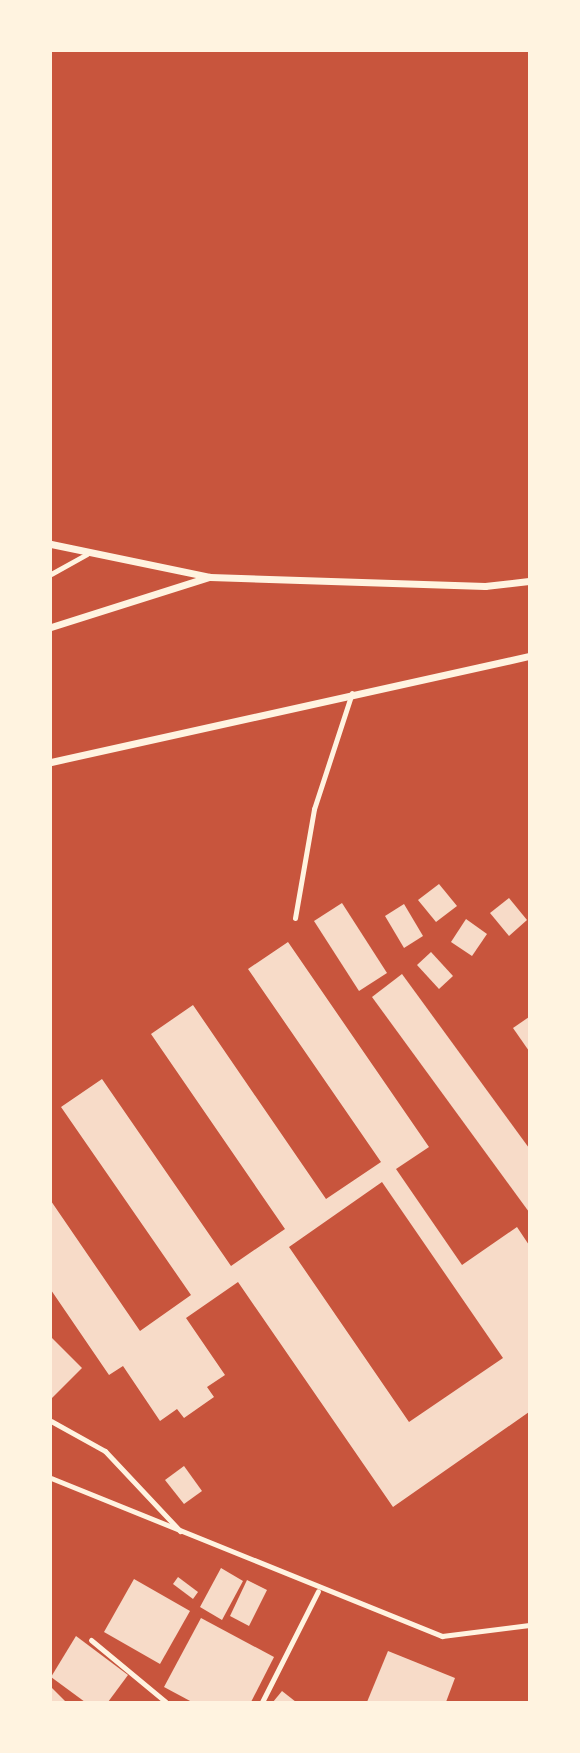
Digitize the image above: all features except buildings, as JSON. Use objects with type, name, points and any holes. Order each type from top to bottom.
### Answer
[{"type":"street","points":[[51,544],[87,554],[210,577],[529,582]]},
{"type":"street","points":[[51,627],[210,577]]},
{"type":"street","points":[[51,762],[529,656]]},
{"type":"lane","points":[[51,574],[87,554]]},
{"type":"lane","points":[[295,918],[314,809],[352,694]]},
{"type":"lane","points":[[51,1421],[105,1451],[183,1535]]},
{"type":"lane","points":[[51,1478],[318,1591],[442,1636],[529,1625]]},
{"type":"lane","points":[[262,1702],[318,1591]]},
{"type":"lane","points":[[91,1640],[166,1702]]}]
